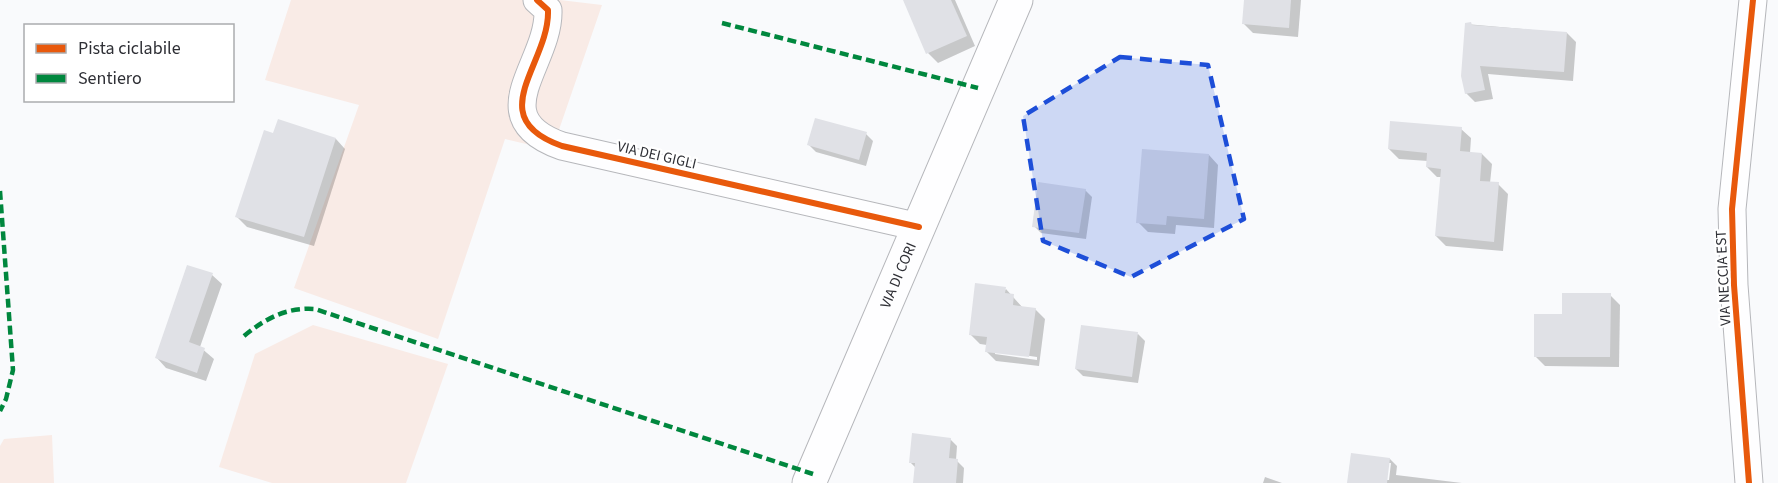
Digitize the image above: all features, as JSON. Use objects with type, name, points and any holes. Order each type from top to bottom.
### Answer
[{"type":"main road","name":"VIA DI CORI","points":[[809,483],[1016,0]]},
{"type":"street","name":"VIA DEI GIGLI","points":[[537,0],[548,10],[548,23],[525,84],[522,108],[526,125],[540,137],[562,146],[919,227]]},
{"type":"street","name":"VIA NECCIA EST","points":[[1749,483],[1733,263],[1732,209],[1753,0]]},
{"type":"highlighted area","points":[[1120,57],[1208,65],[1244,219],[1131,277],[1043,241],[1023,116]]},
{"type":"shaded area","points":[[291,0],[560,0],[602,5],[552,150],[505,139],[438,339],[294,288],[359,105],[265,80]]},
{"type":"shaded area","points":[[313,325],[448,364],[406,483],[272,483],[219,467],[255,354]]},
{"type":"shaded area","points":[[52,435],[54,483],[0,483],[0,446],[4,439]]},
{"type":"building","points":[[903,0],[951,0],[967,36],[926,54]]},
{"type":"building","points":[[1244,0],[1291,0],[1289,28],[1242,24]]},
{"type":"building","points":[[1471,22],[1472,25],[1567,32],[1564,72],[1480,66],[1485,90],[1465,94],[1461,76],[1465,23]]},
{"type":"building","points":[[815,118],[867,132],[859,160],[807,145]]},
{"type":"building","points":[[278,119],[336,138],[304,237],[235,217],[264,130],[273,133]]},
{"type":"building","points":[[1390,121],[1462,127],[1460,151],[1482,153],[1480,181],[1499,182],[1494,242],[1435,236],[1441,169],[1426,167],[1427,153],[1388,149]]},
{"type":"building","points":[[1142,149],[1209,154],[1204,219],[1167,216],[1166,225],[1136,223]]},
{"type":"building","points":[[1038,182],[1086,189],[1079,233],[1032,227]]},
{"type":"building","points":[[187,265],[213,273],[189,342],[205,348],[197,373],[155,358]]},
{"type":"building","points":[[975,283],[1006,287],[1005,293],[1014,294],[1013,305],[1036,308],[1029,357],[985,352],[987,337],[969,335]]},
{"type":"building","points":[[1562,293],[1611,293],[1610,357],[1534,357],[1534,314],[1562,314]]},
{"type":"building","points":[[1081,325],[1138,332],[1132,377],[1075,369]]},
{"type":"building","points":[[912,433],[951,438],[949,458],[958,459],[956,483],[913,483],[915,463],[909,463]]},
{"type":"building","points":[[1351,453],[1390,458],[1387,483],[1347,483]]},
{"type":"marked path","points":[[722,23],[978,88]]},
{"type":"marked path","points":[[0,191],[13,370],[6,399],[0,411]]},
{"type":"marked path","points":[[244,336],[277,315],[295,310],[315,309],[813,474]]},
{"type":"cycle path","points":[[537,0],[548,10],[546,30],[525,87],[522,104],[526,120],[538,134],[562,146],[919,227]]},
{"type":"cycle path","points":[[1749,483],[1734,285],[1732,209],[1753,0]]}]
